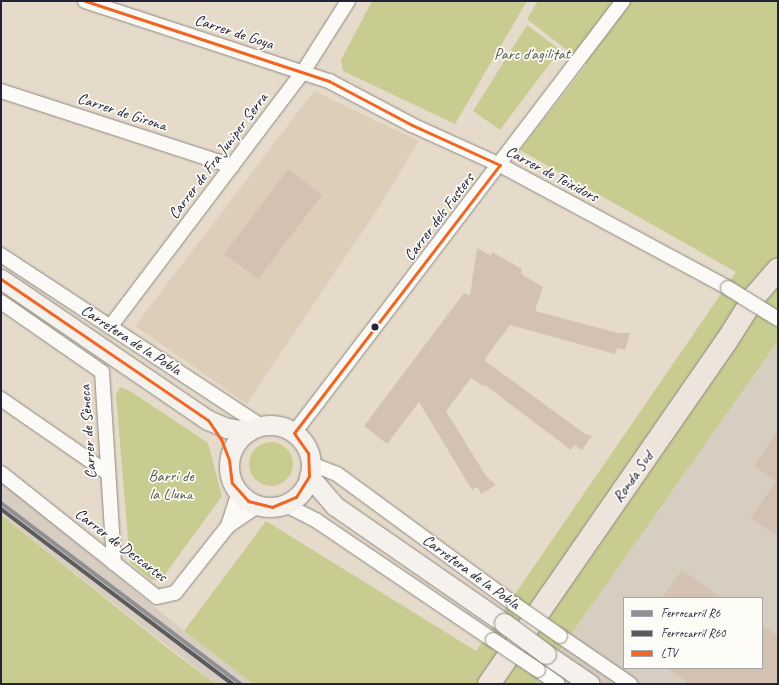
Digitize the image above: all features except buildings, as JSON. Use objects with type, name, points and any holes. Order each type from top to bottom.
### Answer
[{"type":"highway","points":[[755,296],[778,258]]},
{"type":"highway","name":"Ronda Sud","points":[[489,684],[722,349],[755,296],[778,270]]},
{"type":"highway","points":[[755,296],[778,279]]},
{"type":"street","name":"Carrer de Goya","points":[[86,1],[303,72]]},
{"type":"street","name":"Carrer de Fra Juniper Serra","points":[[110,327],[303,72],[348,1]]},
{"type":"street","name":"Carrer dels Fusters","points":[[294,433],[500,165],[623,1]]},
{"type":"street","name":"Carrer de Teixidors","points":[[303,72],[329,81],[412,125],[500,165],[728,288],[778,319]]},
{"type":"street","name":"Carrer de Girona","points":[[1,91],[232,166]]},
{"type":"street","name":"Carretera de la Pobla","points":[[1,255],[110,327],[255,428]]},
{"type":"street","name":"Carretera de la Pobla","points":[[1,279],[208,420],[227,428],[255,428]]},
{"type":"street","name":"Carrer de Sèneca","points":[[1,302],[102,372],[114,564]]},
{"type":"street","points":[[1,399],[108,473]]},
{"type":"street","name":"Carretera de la Pobla","points":[[208,420],[221,439],[229,460]]},
{"type":"street","points":[[255,428],[284,428],[294,433],[308,453],[310,470],[290,500],[260,505],[239,493],[231,477],[229,460],[240,438],[255,428]]},
{"type":"street","name":"Carretera de la Pobla","points":[[310,470],[335,506],[504,623],[542,662],[558,684]]},
{"type":"street","name":"Carretera de la Pobla","points":[[310,470],[337,474],[514,604],[630,684]]},
{"type":"street","name":"Carrer de Descartes","points":[[1,473],[157,597],[175,593],[228,526],[260,505]]},
{"type":"street","name":"Carrer de Descartes","points":[[228,526],[239,493]]},
{"type":"street","name":"Carretera de la Pobla","points":[[290,500],[335,506]]},
{"type":"street","name":"Carretera de la Pobla","points":[[290,500],[317,521],[493,640],[590,684]]},
{"type":"shaded area","points":[[314,91],[419,141],[379,207],[247,404],[135,326]]},
{"type":"shaded area","points":[[778,341],[778,684],[536,684]]},
{"type":"shaded area","points":[[1,481],[184,631],[253,684],[216,684],[1,515]]},
{"type":"green space","points":[[372,1],[527,1],[455,124],[343,71],[341,60]]},
{"type":"green space","points":[[538,1],[778,1],[778,341],[536,684],[253,684],[184,631],[266,521],[476,651],[736,272],[520,150],[586,65],[527,19]]},
{"type":"green space","name":"Parc d'agilitat","points":[[527,25],[560,50],[500,130],[473,111]]},
{"type":"green space","name":"Barri de la Lluna","points":[[120,387],[130,391],[208,443],[222,496],[161,580],[151,580],[130,563],[116,395]]},
{"type":"green space","points":[[267,442],[275,442],[287,448],[293,460],[293,468],[287,480],[275,486],[267,486],[255,480],[249,468],[249,460],[255,448]]},
{"type":"green space","points":[[1,515],[174,653],[216,684],[1,684]]},
{"type":"rail line","name":"R6","points":[[1,503],[240,684]]},
{"type":"rail line","name":"R60","points":[[1,509],[232,684]]},
{"type":"transit line","name":"LTV","points":[[1,279],[208,420],[221,439],[229,460],[232,483],[248,501],[272,507],[296,497],[309,476],[308,453],[294,433],[500,165],[412,125],[329,81],[85,1]]}]
